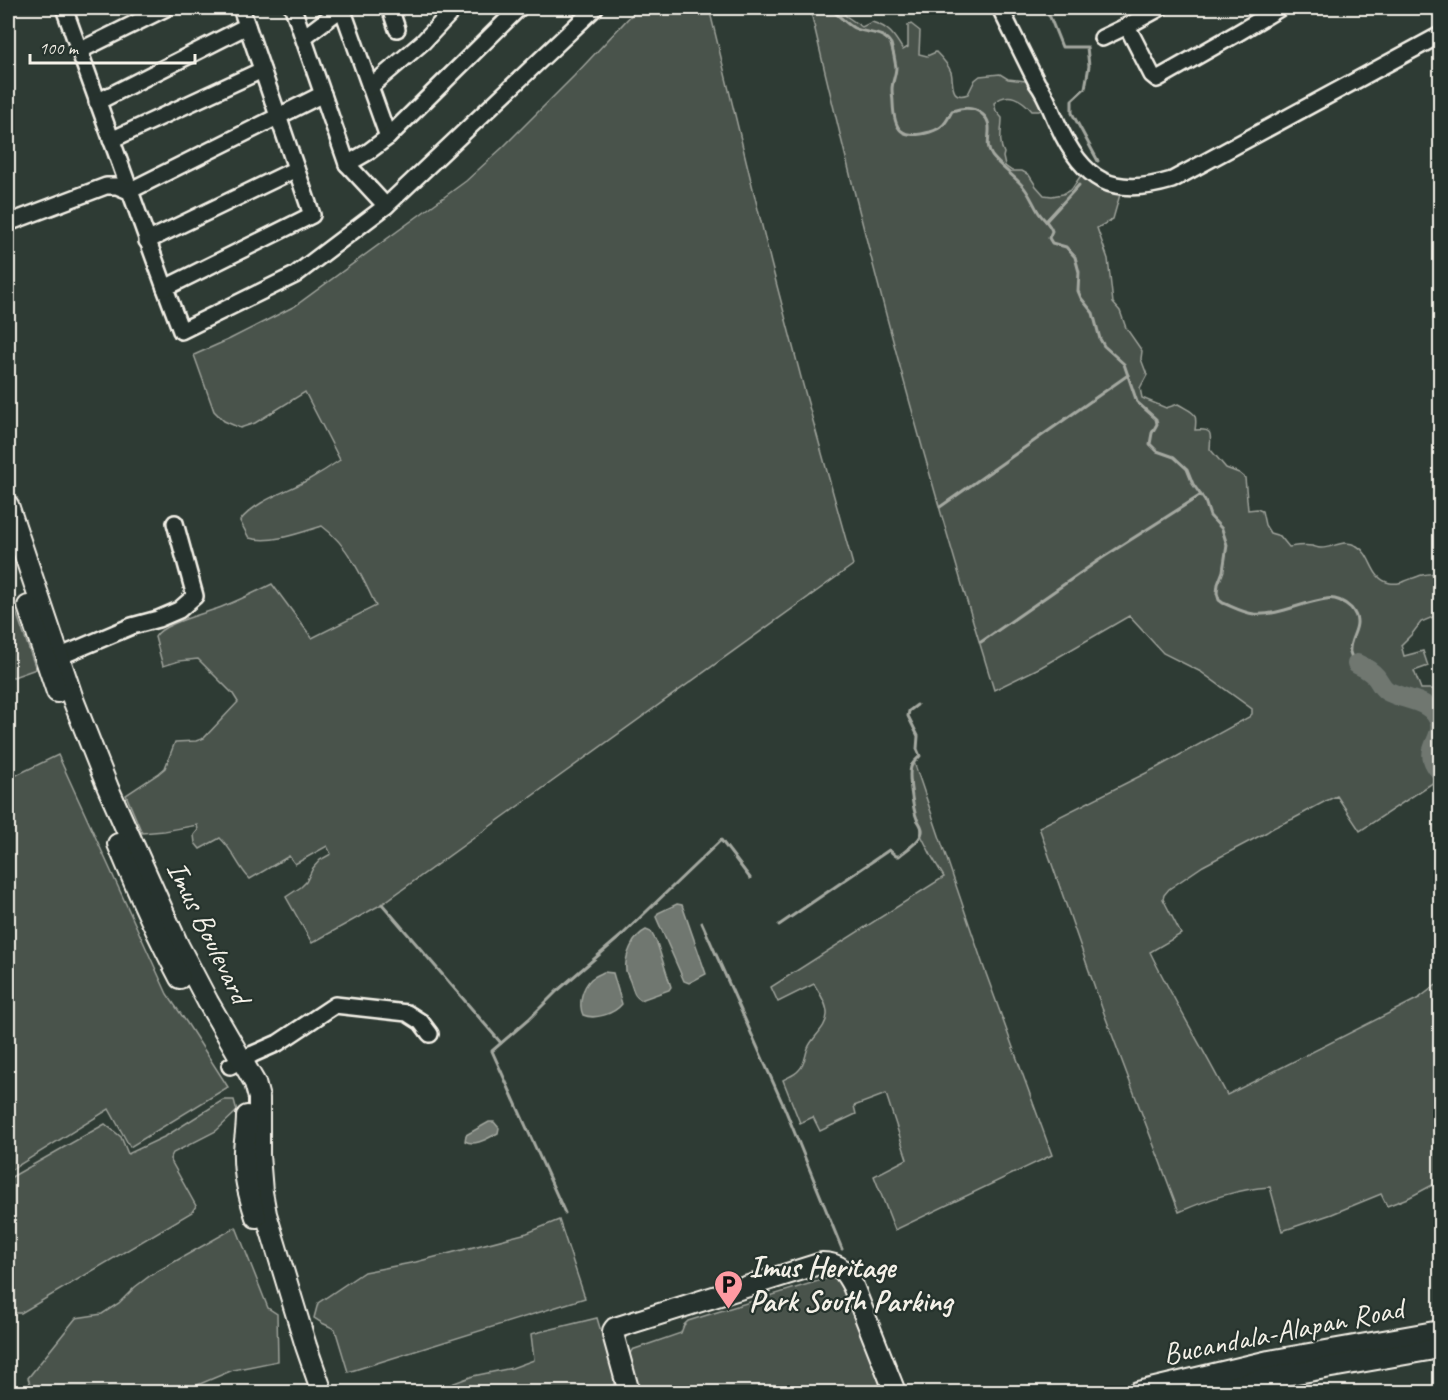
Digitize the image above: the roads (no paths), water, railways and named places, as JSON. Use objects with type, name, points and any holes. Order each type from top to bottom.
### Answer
[{"type":"main road","name":"Imus Boulevard","points":[[8,505],[53,660]]},
{"type":"main road","name":"Imus Boulevard","points":[[8,547],[53,660],[74,702],[172,948],[208,1002],[236,1063],[247,1102],[244,1149],[247,1188],[307,1392]]},
{"type":"main road","name":"Imus Boulevard","points":[[236,1063],[255,1083],[259,1098],[259,1155],[262,1192],[306,1346],[322,1392]]},
{"type":"main road","points":[[629,1392],[613,1334],[615,1328],[822,1263],[832,1263],[841,1268],[853,1286],[895,1392]]},
{"type":"main road","name":"Bucandala-Alapan Road","points":[[1138,1392],[1269,1361],[1440,1331]]},
{"type":"main road","name":"Bucandala-Alapan Road","points":[[1215,1392],[1263,1379],[1440,1347]]},
{"type":"street","points":[[63,8],[182,331],[295,275],[386,206],[595,8]]},
{"type":"street","points":[[79,51],[166,8]]},
{"type":"street","points":[[165,288],[312,215],[241,8]]},
{"type":"street","points":[[293,8],[347,164],[386,206]]},
{"type":"street","points":[[304,37],[342,8],[388,137]]},
{"type":"street","points":[[390,8],[397,29]]},
{"type":"street","points":[[370,87],[423,42],[455,8]]},
{"type":"street","points":[[347,164],[388,137],[519,8]]},
{"type":"street","points":[[1000,8],[1077,159],[1106,183],[1123,187],[1156,185],[1172,180],[1440,35]]},
{"type":"street","points":[[1102,38],[1160,8]]},
{"type":"street","points":[[1127,26],[1152,75],[1159,79],[1280,8]]},
{"type":"street","points":[[98,102],[247,26]]},
{"type":"street","points":[[111,140],[262,70]]},
{"type":"street","points":[[8,223],[106,186],[117,186],[129,191],[323,94]]},
{"type":"street","points":[[147,241],[296,168]]},
{"type":"street","points":[[53,660],[132,626],[180,610],[195,596],[175,524]]},
{"type":"street","points":[[236,1063],[278,1043],[335,1005],[406,1013],[421,1022],[430,1034]]},
{"type":"waterway","points":[[829,8],[854,28],[884,37],[891,44],[896,67],[892,89],[894,112],[895,120],[901,131],[912,135],[938,129],[952,111],[964,108],[971,108],[986,119],[989,129],[988,145],[992,156],[1025,189],[1051,228],[1049,238],[1052,243],[1066,247],[1075,257],[1079,272],[1078,291],[1093,313],[1100,339],[1104,346],[1124,364],[1137,402],[1156,419],[1157,424],[1150,444],[1157,451],[1174,457],[1187,469],[1193,484],[1205,501],[1210,516],[1222,529],[1227,545],[1223,571],[1218,584],[1219,600],[1254,614],[1281,611],[1329,599],[1340,600],[1351,608],[1357,620],[1350,646],[1350,652],[1357,664]]},
{"type":"waterway","points":[[1042,8],[1050,17],[1062,47],[1087,47],[1089,66],[1085,88],[1072,100],[1072,113],[1098,161]]},
{"type":"waterway","points":[[1046,221],[1079,185]]},
{"type":"waterway","points":[[940,507],[1128,375]]},
{"type":"waterway","points":[[981,642],[1102,558],[1201,495]]},
{"type":"waterway","points":[[1357,664],[1372,673],[1387,691],[1425,705],[1437,716],[1440,730],[1432,757],[1440,771]]},
{"type":"waterway","points":[[779,925],[889,850],[899,856],[921,836],[922,828],[914,808],[910,777],[912,766],[920,756],[917,749],[918,736],[908,716],[909,711],[917,705]]},
{"type":"waterway","points":[[565,1213],[492,1051],[622,935],[721,840],[750,878]]},
{"type":"waterway","points":[[382,904],[501,1043]]},
{"type":"waterway","points":[[702,923],[785,1109],[842,1249]]},
{"type":"place","name":"Imus Heritage Park South Parking","points":[[728,1310]]}]
